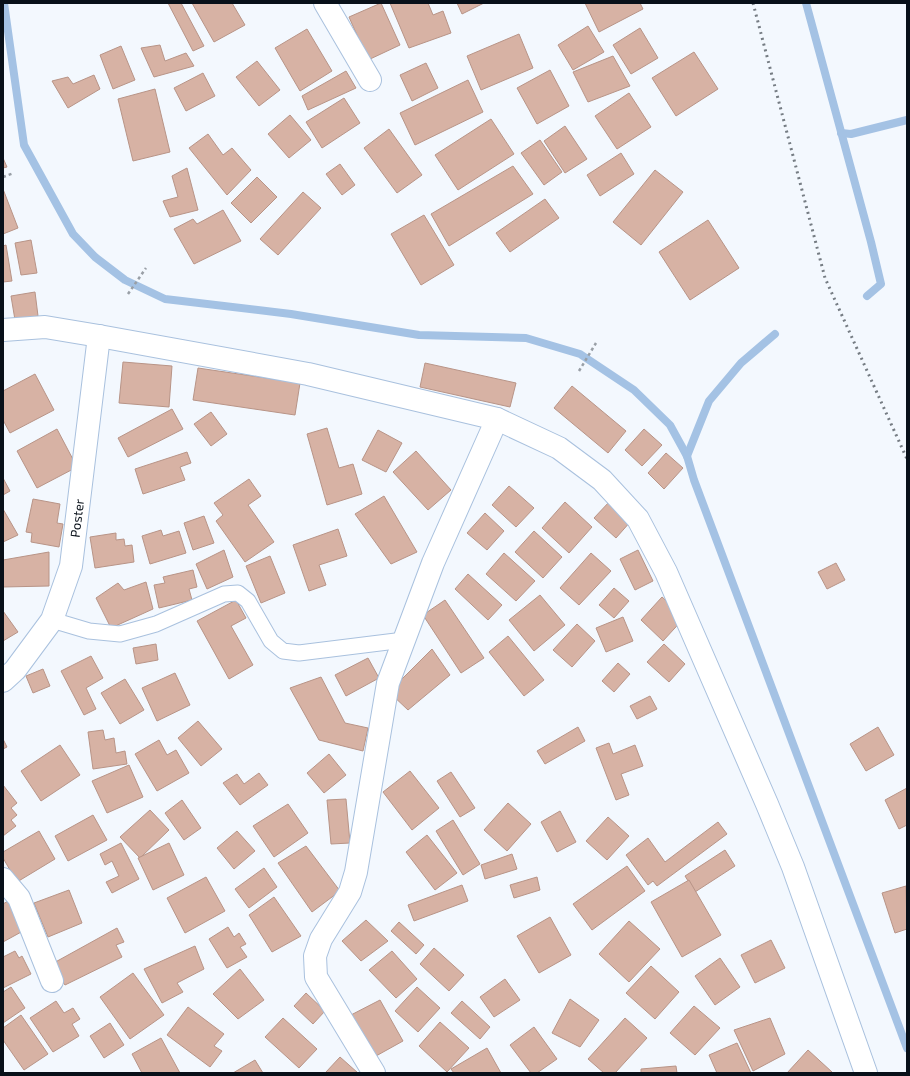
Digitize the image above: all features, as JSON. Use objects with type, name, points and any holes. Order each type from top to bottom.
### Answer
[{"type":"street","points":[[325,3],[370,80]]},
{"type":"street","points":[[3,330],[45,326],[308,374],[497,419],[558,448],[602,480],[638,519],[666,572],[793,867],[866,1073]]},
{"type":"street","name":"Poster","points":[[3,680],[16,670],[52,620],[71,566],[99,336]]},
{"type":"street","points":[[374,1073],[316,977],[315,956],[321,939],[350,892],[356,872],[388,684],[433,563],[497,419]]},
{"type":"street","points":[[3,879],[19,898],[52,981]]},
{"type":"lane","points":[[52,620],[89,631],[120,634],[156,624],[224,594],[238,593],[248,601],[271,641],[283,651],[299,653],[404,640]]},
{"type":"path","points":[[3,177],[14,173]]},
{"type":"path","points":[[128,294],[146,268]]},
{"type":"path","points":[[579,371],[596,343]]},
{"type":"building","points":[[168,3],[181,3],[204,46],[193,51]]},
{"type":"building","points":[[192,3],[232,3],[245,25],[214,42]]},
{"type":"building","points":[[381,3],[400,45],[368,60],[349,17]]},
{"type":"building","points":[[390,3],[428,3],[433,15],[443,11],[451,33],[409,48]]},
{"type":"building","points":[[457,3],[484,3],[462,14]]},
{"type":"building","points":[[585,3],[640,3],[643,9],[599,32]]},
{"type":"building","points":[[588,26],[604,52],[573,70],[558,45]]},
{"type":"building","points":[[640,28],[658,58],[631,74],[613,45]]},
{"type":"building","points":[[307,29],[332,71],[300,91],[275,48]]},
{"type":"building","points":[[519,34],[533,68],[481,90],[467,56]]},
{"type":"building","points":[[160,45],[165,61],[186,53],[194,66],[154,77],[141,48]]},
{"type":"building","points":[[121,46],[135,80],[113,89],[100,55]]},
{"type":"building","points":[[694,52],[718,89],[676,116],[652,78]]},
{"type":"building","points":[[613,56],[630,86],[588,102],[573,72]]},
{"type":"building","points":[[257,61],[280,90],[259,106],[236,77]]},
{"type":"building","points":[[426,63],[438,88],[412,101],[400,75]]},
{"type":"building","points":[[550,70],[569,106],[537,124],[517,88]]},
{"type":"building","points":[[346,71],[356,88],[308,110],[302,96]]},
{"type":"building","points":[[203,73],[215,96],[186,111],[174,88]]},
{"type":"building","points":[[94,75],[100,89],[68,108],[52,81],[68,77],[73,84]]},
{"type":"building","points":[[468,80],[483,112],[415,145],[400,113]]},
{"type":"building","points":[[155,89],[170,152],[133,161],[118,99]]},
{"type":"building","points":[[629,93],[651,127],[617,149],[595,116]]},
{"type":"building","points":[[344,98],[360,123],[322,148],[306,122]]},
{"type":"building","points":[[290,115],[311,140],[289,158],[268,134]]},
{"type":"building","points":[[491,119],[514,154],[458,190],[435,155]]},
{"type":"building","points":[[565,126],[587,159],[565,173],[544,141]]},
{"type":"building","points":[[389,129],[422,175],[397,193],[364,148]]},
{"type":"building","points":[[208,134],[223,155],[232,148],[251,170],[227,195],[189,148]]},
{"type":"building","points":[[540,140],[562,172],[544,185],[521,153]]},
{"type":"building","points":[[621,153],[634,174],[600,196],[587,175]]},
{"type":"building","points":[[3,158],[7,167],[3,168]]},
{"type":"building","points":[[340,164],[355,185],[342,195],[326,174]]},
{"type":"building","points":[[513,166],[533,194],[449,246],[431,214]]},
{"type":"building","points":[[187,168],[198,210],[170,217],[163,201],[178,197],[172,176]]},
{"type":"building","points":[[655,170],[683,192],[641,245],[613,222]]},
{"type":"building","points":[[257,177],[277,197],[251,223],[231,203]]},
{"type":"building","points":[[3,189],[18,228],[3,234]]},
{"type":"building","points":[[303,192],[321,208],[278,255],[260,239]]},
{"type":"building","points":[[545,199],[559,218],[510,252],[496,233]]},
{"type":"building","points":[[223,210],[241,241],[194,264],[174,229],[193,219],[197,224]]},
{"type":"building","points":[[424,215],[454,265],[421,285],[391,234]]},
{"type":"building","points":[[708,220],[739,268],[690,300],[659,252]]},
{"type":"building","points":[[31,240],[37,273],[21,275],[15,243]]},
{"type":"building","points":[[6,245],[12,281],[3,282],[3,246]]},
{"type":"building","points":[[35,292],[38,316],[15,320],[11,296]]},
{"type":"building","points":[[123,362],[172,366],[169,407],[119,403]]},
{"type":"building","points":[[425,363],[516,383],[510,407],[420,387]]},
{"type":"building","points":[[198,368],[300,383],[295,415],[193,400]]},
{"type":"building","points":[[35,374],[54,410],[10,433],[3,420],[3,391]]},
{"type":"building","points":[[572,386],[626,431],[608,453],[554,408]]},
{"type":"building","points":[[172,409],[183,429],[128,457],[118,438]]},
{"type":"building","points":[[211,412],[227,434],[211,446],[194,424]]},
{"type":"building","points":[[327,428],[339,468],[353,464],[362,494],[327,505],[307,434]]},
{"type":"building","points":[[57,429],[77,467],[37,488],[17,451]]},
{"type":"building","points":[[644,429],[662,445],[642,466],[625,450]]},
{"type":"building","points":[[378,430],[402,443],[386,472],[362,460]]},
{"type":"building","points":[[416,451],[451,490],[428,510],[393,472]]},
{"type":"building","points":[[187,452],[191,463],[180,467],[185,480],[143,494],[135,469]]},
{"type":"building","points":[[666,453],[683,468],[664,489],[648,473]]},
{"type":"building","points":[[3,478],[10,491],[3,495]]},
{"type":"building","points":[[249,479],[261,496],[248,505],[274,542],[245,562],[216,521],[223,515],[214,503]]},
{"type":"building","points":[[509,486],[534,508],[516,527],[492,505]]},
{"type":"building","points":[[384,496],[417,552],[391,564],[355,514]]},
{"type":"building","points":[[33,499],[60,504],[57,523],[63,524],[59,547],[31,542],[32,533],[26,532]]},
{"type":"building","points":[[610,501],[631,521],[616,538],[594,518]]},
{"type":"building","points":[[565,502],[592,527],[569,553],[542,528]]},
{"type":"building","points":[[3,509],[18,535],[3,542]]},
{"type":"building","points":[[485,513],[504,531],[487,550],[467,533]]},
{"type":"building","points":[[204,516],[214,543],[193,550],[184,523]]},
{"type":"building","points":[[338,529],[347,556],[319,565],[326,585],[309,591],[293,545]]},
{"type":"building","points":[[161,530],[163,536],[179,531],[186,553],[150,564],[142,536]]},
{"type":"building","points":[[534,531],[562,557],[543,578],[515,552]]},
{"type":"building","points":[[116,533],[116,540],[124,539],[125,546],[132,545],[134,562],[95,568],[90,537]]},
{"type":"building","points":[[224,550],[233,577],[207,589],[196,564]]},
{"type":"building","points":[[638,550],[653,581],[635,590],[620,559]]},
{"type":"building","points":[[49,552],[49,586],[3,587],[3,560]]},
{"type":"building","points":[[504,553],[535,581],[516,601],[486,574]]},
{"type":"building","points":[[591,553],[611,571],[579,605],[560,588]]},
{"type":"building","points":[[270,556],[285,593],[261,603],[246,566]]},
{"type":"building","points":[[836,563],[845,580],[827,589],[818,572]]},
{"type":"building","points":[[193,570],[197,587],[189,589],[192,600],[159,608],[154,585],[165,583],[163,577]]},
{"type":"building","points":[[468,574],[502,605],[488,620],[455,589]]},
{"type":"building","points":[[146,582],[153,609],[111,628],[96,598],[118,583],[124,590]]},
{"type":"building","points":[[614,588],[629,601],[614,618],[599,605]]},
{"type":"building","points":[[540,595],[565,625],[534,651],[509,620]]},
{"type":"building","points":[[662,597],[685,617],[663,641],[641,620]]},
{"type":"building","points":[[236,600],[246,618],[231,626],[253,665],[229,679],[197,621]]},
{"type":"building","points":[[445,600],[484,658],[461,673],[423,615]]},
{"type":"building","points":[[3,611],[18,632],[3,641]]},
{"type":"building","points":[[623,617],[633,641],[606,652],[596,628]]},
{"type":"building","points":[[577,624],[595,641],[572,667],[553,650]]},
{"type":"building","points":[[508,636],[544,680],[524,696],[489,652]]},
{"type":"building","points":[[156,644],[158,660],[136,664],[133,648]]},
{"type":"building","points":[[664,644],[685,664],[669,682],[647,662]]},
{"type":"building","points":[[432,649],[450,675],[408,710],[389,692]]},
{"type":"building","points":[[91,656],[103,678],[86,688],[96,709],[84,715],[61,671]]},
{"type":"building","points":[[368,658],[379,678],[346,696],[335,675]]},
{"type":"building","points":[[618,663],[630,674],[614,692],[602,681]]},
{"type":"building","points":[[43,669],[50,686],[33,693],[26,676]]},
{"type":"building","points":[[175,673],[190,705],[157,721],[142,688]]},
{"type":"building","points":[[321,677],[345,723],[368,728],[363,751],[319,740],[290,688]]},
{"type":"building","points":[[125,679],[144,710],[120,724],[101,693]]},
{"type":"building","points":[[650,696],[657,709],[637,719],[630,706]]},
{"type":"building","points":[[198,721],[222,749],[201,766],[178,738]]},
{"type":"building","points":[[578,727],[585,741],[545,764],[537,751]]},
{"type":"building","points":[[878,727],[894,755],[866,771],[850,744]]},
{"type":"building","points":[[103,730],[105,740],[114,738],[116,753],[125,751],[127,764],[93,769],[88,732]]},
{"type":"building","points":[[3,739],[7,747],[3,749]]},
{"type":"building","points":[[159,740],[167,755],[176,750],[189,773],[157,791],[135,754]]},
{"type":"building","points":[[609,743],[613,754],[635,745],[643,766],[621,774],[629,795],[616,800],[596,748]]},
{"type":"building","points":[[60,745],[80,775],[41,801],[21,771]]},
{"type":"building","points":[[329,754],[346,775],[324,793],[307,773]]},
{"type":"building","points":[[129,765],[143,797],[107,813],[92,781]]},
{"type":"building","points":[[410,771],[439,808],[412,830],[383,792]]},
{"type":"building","points":[[451,772],[475,808],[460,817],[437,781]]},
{"type":"building","points":[[259,773],[268,785],[240,805],[223,783],[237,774],[244,784]]},
{"type":"building","points":[[3,785],[17,803],[11,808],[17,815],[11,820],[16,826],[3,836]]},
{"type":"building","points":[[907,788],[907,825],[899,829],[885,800]]},
{"type":"building","points":[[346,799],[350,843],[331,844],[327,800]]},
{"type":"building","points":[[182,800],[201,828],[184,840],[165,813]]},
{"type":"building","points":[[508,803],[531,824],[507,851],[484,830]]},
{"type":"building","points":[[288,804],[308,833],[274,857],[253,826]]},
{"type":"building","points":[[150,810],[169,830],[140,858],[120,837]]},
{"type":"building","points":[[560,811],[576,842],[557,852],[541,822]]},
{"type":"building","points":[[93,815],[107,840],[68,861],[55,836]]},
{"type":"building","points":[[608,817],[629,836],[607,860],[586,841]]},
{"type":"building","points":[[453,820],[480,864],[463,875],[436,831]]},
{"type":"building","points":[[718,822],[727,834],[657,886],[653,881],[648,885],[626,855],[648,838],[665,862]]},
{"type":"building","points":[[39,831],[55,859],[17,882],[3,858],[3,852]]},
{"type":"building","points":[[237,831],[255,851],[234,869],[217,848]]},
{"type":"building","points":[[427,835],[457,873],[435,890],[406,852]]},
{"type":"building","points":[[121,843],[139,879],[112,893],[106,882],[119,876],[112,861],[105,865],[100,854]]},
{"type":"building","points":[[169,843],[184,875],[153,890],[138,858]]},
{"type":"building","points":[[306,846],[340,891],[312,912],[278,863]]},
{"type":"building","points":[[725,850],[735,866],[695,892],[685,876]]},
{"type":"building","points":[[512,854],[517,869],[485,879],[481,865]]},
{"type":"building","points":[[627,866],[645,891],[592,930],[573,904]]},
{"type":"building","points":[[264,868],[277,887],[249,908],[235,889]]},
{"type":"building","points":[[206,877],[225,911],[185,933],[167,898]]},
{"type":"building","points":[[537,877],[540,890],[514,898],[510,885]]},
{"type":"building","points":[[689,880],[721,935],[682,957],[651,902]]},
{"type":"building","points":[[462,885],[468,901],[414,921],[408,905]]},
{"type":"building","points":[[906,886],[907,929],[895,933],[882,893]]},
{"type":"building","points":[[69,890],[82,923],[48,937],[34,903]]},
{"type":"building","points":[[274,897],[301,936],[272,952],[249,915]]},
{"type":"building","points":[[8,901],[23,931],[3,942],[3,904]]},
{"type":"building","points":[[550,917],[571,955],[539,973],[517,936]]},
{"type":"building","points":[[366,920],[388,941],[361,961],[342,941]]},
{"type":"building","points":[[629,921],[660,949],[629,982],[599,954]]},
{"type":"building","points":[[399,922],[424,945],[416,954],[391,931]]},
{"type":"building","points":[[228,927],[234,937],[239,933],[246,944],[240,947],[247,957],[227,968],[209,939]]},
{"type":"building","points":[[117,928],[124,942],[116,945],[122,957],[65,985],[50,965]]},
{"type":"building","points":[[771,940],[785,968],[755,983],[741,955]]},
{"type":"building","points":[[195,946],[204,969],[177,983],[183,992],[162,1003],[144,969]]},
{"type":"building","points":[[434,948],[464,975],[449,991],[420,964]]},
{"type":"building","points":[[15,951],[19,958],[22,956],[31,974],[3,988],[3,957]]},
{"type":"building","points":[[392,951],[417,979],[396,998],[369,970]]},
{"type":"building","points":[[720,958],[740,987],[715,1005],[695,976]]},
{"type":"building","points":[[651,966],[679,992],[655,1019],[626,993]]},
{"type":"building","points":[[240,969],[264,1000],[238,1019],[213,994]]},
{"type":"building","points":[[133,973],[164,1015],[130,1039],[100,997]]},
{"type":"building","points":[[505,979],[520,1000],[494,1017],[480,997]]},
{"type":"building","points":[[11,987],[25,1008],[3,1023],[3,992]]},
{"type":"building","points":[[417,987],[440,1008],[418,1032],[395,1011]]},
{"type":"building","points":[[306,993],[325,1011],[313,1024],[294,1006]]},
{"type":"building","points":[[570,999],[599,1020],[580,1047],[552,1033]]},
{"type":"building","points":[[380,1000],[403,1041],[376,1056],[349,1016]]},
{"type":"building","points":[[56,1001],[64,1013],[73,1008],[80,1019],[72,1024],[79,1036],[53,1052],[30,1018]]},
{"type":"building","points":[[462,1001],[490,1027],[480,1039],[451,1013]]},
{"type":"building","points":[[694,1006],[720,1028],[695,1055],[670,1033]]},
{"type":"building","points":[[188,1007],[224,1034],[214,1046],[222,1051],[210,1067],[167,1035]]},
{"type":"building","points":[[21,1015],[48,1054],[24,1070],[3,1040],[3,1028]]},
{"type":"building","points":[[283,1018],[317,1049],[299,1068],[265,1037]]},
{"type":"building","points":[[625,1018],[647,1038],[615,1073],[604,1073],[588,1059]]},
{"type":"building","points":[[770,1018],[785,1054],[753,1071],[734,1030]]},
{"type":"building","points":[[440,1022],[469,1048],[447,1072],[419,1046]]},
{"type":"building","points":[[110,1023],[124,1045],[104,1058],[90,1036]]},
{"type":"building","points":[[534,1027],[557,1059],[537,1073],[531,1073],[510,1045]]},
{"type":"building","points":[[161,1038],[180,1073],[142,1073],[132,1054]]},
{"type":"building","points":[[737,1043],[751,1073],[717,1073],[709,1055]]},
{"type":"building","points":[[487,1048],[501,1073],[454,1073],[451,1069]]},
{"type":"building","points":[[808,1050],[832,1072],[787,1073]]},
{"type":"building","points":[[340,1057],[358,1073],[327,1073],[326,1072]]},
{"type":"building","points":[[255,1060],[263,1073],[233,1073]]},
{"type":"building","points":[[676,1066],[677,1073],[641,1073],[641,1069]]},
{"type":"waterway","points":[[4,3],[24,145],[73,234],[95,257],[125,280],[165,299],[291,314],[419,335],[526,338],[580,354],[634,390],[670,425],[687,456],[694,480],[907,1048]]},
{"type":"waterway","points":[[806,3],[881,284],[867,296]]},
{"type":"waterway","points":[[841,133],[851,134],[907,120]]},
{"type":"waterway","points":[[687,456],[709,401],[741,363],[775,334]]},
{"type":"railway","points":[[753,3],[825,278],[907,459]]}]
